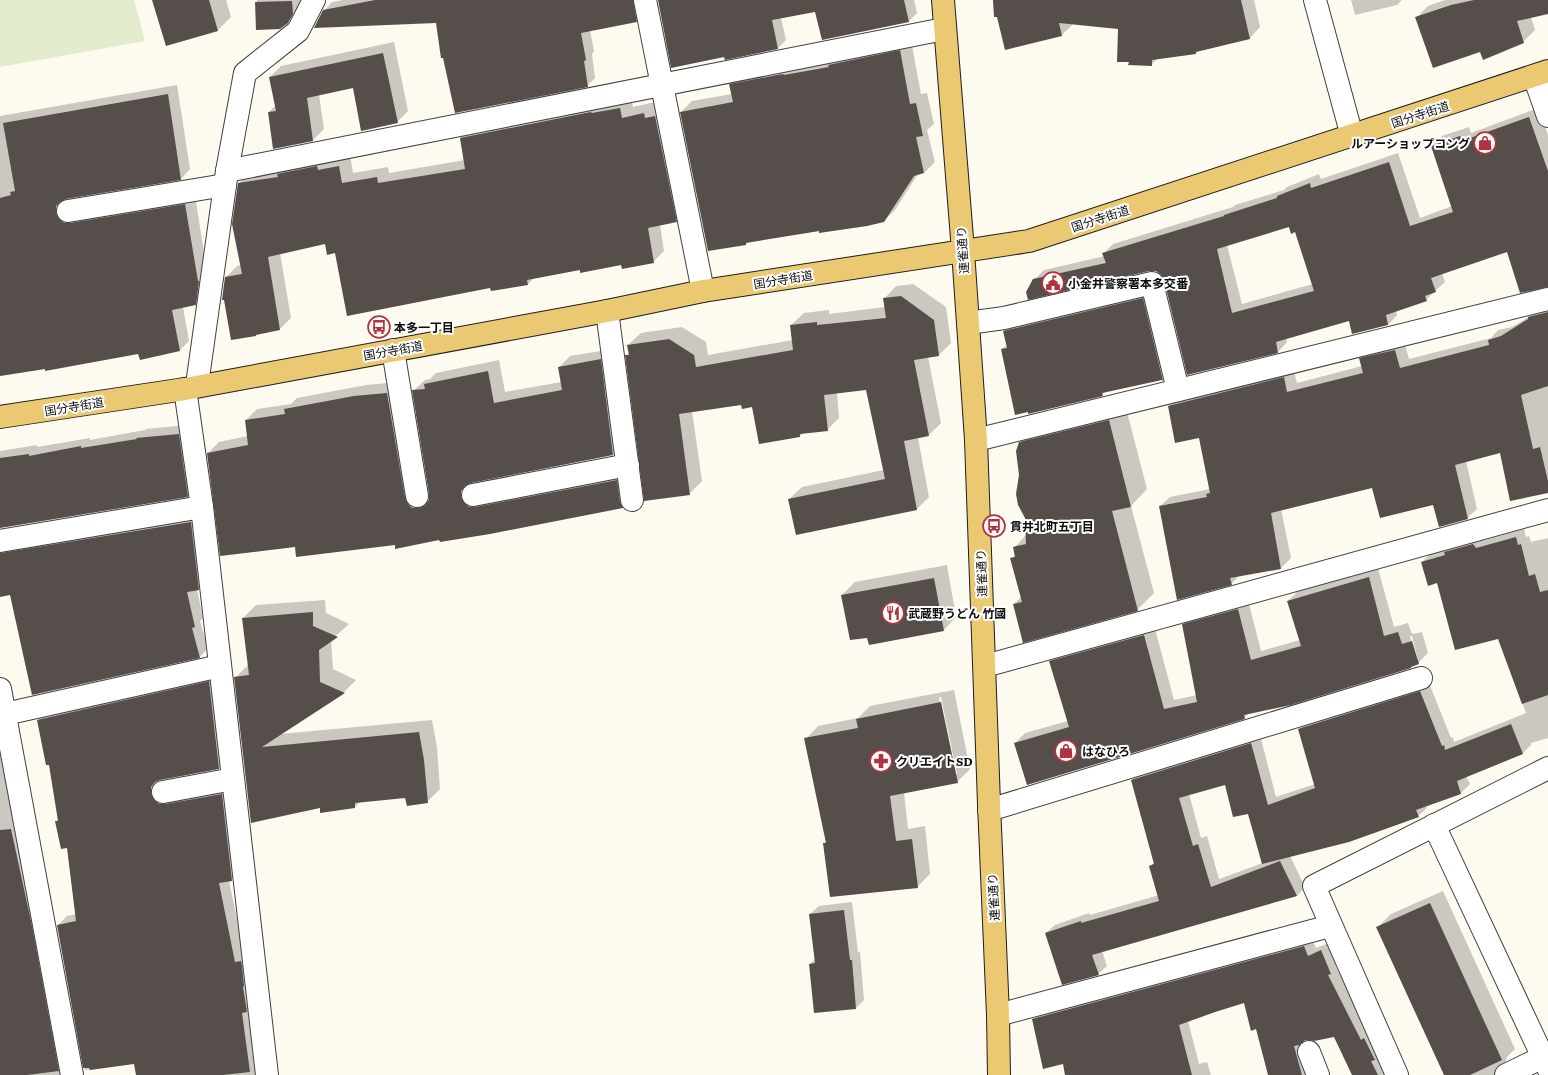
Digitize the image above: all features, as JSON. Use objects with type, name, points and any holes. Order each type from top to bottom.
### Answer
[{"type":"main road","name":"連雀通り","points":[[943,0],[976,440],[999,1075]]},
{"type":"main road","name":"国分寺街道","points":[[0,417],[192,387],[607,311],[703,291],[1029,240],[1541,74]]},
{"type":"street","points":[[267,1075],[202,507],[192,387],[226,178],[245,73],[298,31],[314,0]]},
{"type":"street","points":[[645,0],[703,291]]},
{"type":"street","points":[[1316,0],[1352,136]]},
{"type":"street","points":[[68,211],[662,85],[944,29]]},
{"type":"street","points":[[1541,74],[1548,116]]},
{"type":"street","points":[[968,323],[1004,318],[1152,283],[1178,390]]},
{"type":"street","points":[[976,440],[1548,299]]},
{"type":"street","points":[[607,311],[632,500]]},
{"type":"street","points":[[393,350],[417,496]]},
{"type":"street","points":[[473,495],[628,465]]},
{"type":"street","points":[[0,541],[202,507]]},
{"type":"street","points":[[985,666],[1548,510]]},
{"type":"street","points":[[5,714],[220,666]]},
{"type":"street","points":[[989,810],[1421,678]]},
{"type":"street","points":[[0,689],[72,1075]]},
{"type":"street","points":[[1397,1075],[1330,926],[1314,886],[1548,768]]},
{"type":"street","points":[[163,792],[233,778]]},
{"type":"street","points":[[1434,825],[1545,1062],[1506,1075]]},
{"type":"street","points":[[998,1015],[1330,926]]},
{"type":"street","points":[[1309,1052],[1318,1075]]},
{"type":"green space","points":[[0,0],[134,0],[145,41],[0,67]]},
{"type":"building","points":[[152,0],[209,0],[218,31],[166,46]]},
{"type":"building","points":[[375,0],[633,0],[637,22],[581,33],[586,60],[584,61],[588,87],[455,113],[443,58],[441,58],[436,23],[314,28],[323,10]]},
{"type":"building","points":[[658,0],[904,0],[909,22],[822,40],[815,12],[772,20],[778,49],[725,60],[724,57],[671,68]]},
{"type":"building","points":[[993,0],[1241,0],[1250,39],[1196,52],[1196,54],[1152,60],[1152,66],[1128,65],[1129,62],[1117,62],[1118,29],[1059,23],[1062,36],[1005,50],[997,17],[994,17]]},
{"type":"building","points":[[1474,0],[1548,0],[1548,14],[1517,21],[1524,43],[1483,60],[1480,52],[1433,68],[1415,17],[1451,5]]},
{"type":"building","points":[[292,1],[293,14],[288,23],[280,29],[256,30],[255,2]]},
{"type":"building","points":[[900,50],[910,104],[916,103],[923,136],[916,137],[924,173],[914,176],[884,222],[867,226],[819,233],[819,231],[746,243],[746,245],[708,251],[680,112],[733,102],[729,84],[829,67],[828,65]]},
{"type":"building","points":[[383,53],[398,123],[361,131],[353,88],[307,98],[313,141],[273,149],[268,112],[276,111],[269,77]]},
{"type":"building","points":[[168,94],[181,180],[66,199],[56,206],[56,213],[59,219],[64,223],[70,223],[185,204],[199,281],[196,305],[172,310],[180,351],[140,360],[138,354],[45,371],[45,369],[0,376],[0,198],[11,195],[10,192],[15,191],[3,123]]},
{"type":"building","points":[[620,108],[622,118],[644,113],[645,118],[655,116],[677,222],[648,228],[654,263],[622,269],[621,265],[580,273],[580,270],[527,280],[528,285],[491,291],[490,288],[347,316],[335,253],[327,255],[325,244],[268,257],[280,330],[231,340],[224,300],[222,300],[225,277],[242,274],[232,224],[238,183],[278,177],[277,174],[317,166],[318,170],[339,166],[342,183],[377,177],[378,183],[465,169],[460,138],[591,112]]},
{"type":"building","points":[[1529,117],[1548,171],[1548,287],[1520,293],[1507,252],[1431,278],[1436,292],[1425,296],[1427,301],[1386,315],[1388,325],[1352,334],[1349,321],[1276,342],[1278,353],[1187,375],[1164,280],[1156,271],[1149,271],[1028,300],[1026,292],[1033,279],[1106,263],[1102,253],[1224,216],[1277,198],[1277,196],[1310,183],[1311,188],[1389,162],[1410,226],[1453,212],[1431,146],[1460,136],[1462,141]],"holes":[[[1289,227],[1291,234],[1295,232],[1314,291],[1232,313],[1217,249]]]},
{"type":"building","points":[[901,296],[934,320],[939,356],[914,360],[929,436],[904,441],[917,510],[796,535],[788,499],[885,479],[866,390],[824,395],[828,431],[800,434],[800,437],[759,444],[752,407],[742,409],[741,405],[679,414],[690,495],[644,501],[625,355],[629,355],[627,345],[669,339],[694,355],[696,367],[793,350],[790,325],[817,322],[817,325],[886,318],[883,298]]},
{"type":"building","points":[[1143,298],[1163,381],[1102,393],[1103,396],[1028,414],[1028,412],[1015,415],[1001,349],[1007,348],[1003,331]]},
{"type":"building","points":[[1548,312],[1548,386],[1521,395],[1533,449],[1540,447],[1548,481],[1548,493],[1510,501],[1500,453],[1455,465],[1468,519],[1439,527],[1433,505],[1380,518],[1372,488],[1271,513],[1281,569],[1230,578],[1232,585],[1177,600],[1159,506],[1207,497],[1206,494],[1210,493],[1199,438],[1175,443],[1168,406],[1284,377],[1287,392],[1363,373],[1359,358],[1395,350],[1400,368],[1489,345],[1488,340],[1501,336],[1528,319],[1528,317]]},
{"type":"building","points":[[601,359],[613,455],[471,483],[465,486],[461,491],[461,497],[464,503],[469,507],[475,507],[617,480],[620,502],[623,508],[490,534],[440,542],[439,540],[395,549],[395,545],[296,557],[295,547],[220,556],[207,453],[248,445],[245,420],[285,414],[284,409],[354,396],[387,393],[405,498],[412,508],[419,508],[425,505],[429,500],[429,494],[412,390],[425,389],[424,384],[488,371],[494,403],[562,390],[558,367]]},
{"type":"building","points":[[1109,420],[1131,507],[1112,511],[1138,611],[1023,643],[1013,604],[1022,602],[1010,558],[1015,557],[1013,547],[1026,544],[1025,518],[1018,505],[1016,494],[1019,475],[1016,451],[1019,442]]},
{"type":"building","points":[[179,434],[188,497],[0,528],[0,458],[29,454],[29,456],[81,446],[81,448],[137,439],[136,438]]},
{"type":"building","points":[[191,522],[199,590],[187,592],[195,627],[192,628],[200,658],[32,695],[10,595],[0,597],[0,553]]},
{"type":"building","points":[[1516,537],[1518,545],[1521,544],[1529,576],[1535,574],[1540,592],[1548,590],[1548,695],[1522,704],[1498,639],[1455,650],[1437,583],[1428,586],[1421,562],[1445,555],[1444,552],[1473,544],[1476,548]]},
{"type":"building","points":[[1369,577],[1384,636],[1398,632],[1402,644],[1412,641],[1419,664],[1411,668],[1291,705],[1244,715],[1245,719],[1027,785],[1014,743],[1069,727],[1049,661],[1144,635],[1164,709],[1197,702],[1182,624],[1238,609],[1251,660],[1301,646],[1287,601]]},
{"type":"building","name":"武蔵野うどん 竹國","points":[[934,578],[944,631],[869,645],[867,638],[850,640],[841,595]]},
{"type":"building","points":[[313,612],[313,626],[338,637],[319,650],[320,682],[345,693],[262,747],[419,732],[424,760],[428,803],[407,806],[405,798],[355,803],[355,808],[320,813],[320,808],[251,823],[234,677],[249,675],[242,618]]},
{"type":"building","points":[[209,681],[219,769],[160,780],[155,782],[151,787],[151,794],[154,800],[159,804],[165,804],[222,794],[232,881],[219,883],[235,962],[241,961],[242,966],[243,987],[247,1012],[242,1013],[250,1072],[223,1075],[136,1075],[134,1064],[90,1070],[89,1068],[83,1068],[57,925],[76,921],[67,848],[61,849],[55,821],[58,821],[49,765],[46,765],[37,720]]},
{"type":"building","points":[[1420,691],[1442,746],[1444,745],[1445,750],[1511,724],[1523,754],[1457,781],[1461,794],[1416,810],[1419,817],[1349,842],[1262,864],[1248,814],[1233,817],[1225,785],[1179,798],[1193,846],[1198,844],[1211,887],[1280,861],[1297,896],[1092,955],[1099,975],[1062,985],[1045,933],[1081,921],[1081,923],[1159,901],[1149,866],[1154,864],[1131,780],[1251,743],[1268,805],[1315,788],[1298,729]]},
{"type":"building","name":"クリエイトSD","points":[[941,702],[958,783],[890,796],[896,841],[912,839],[918,888],[830,897],[823,843],[826,843],[804,738],[858,728],[856,719]]},
{"type":"building","points":[[11,829],[32,926],[59,1071],[27,1075],[0,1075],[0,830]]},
{"type":"building","points":[[1430,903],[1502,1060],[1470,1075],[1444,1075],[1376,927]]},
{"type":"building","points":[[844,910],[850,960],[852,960],[856,1009],[814,1013],[809,964],[815,963],[809,914]]},
{"type":"building","points":[[1304,946],[1308,956],[1321,950],[1331,974],[1328,975],[1361,1040],[1364,1038],[1375,1060],[1371,1061],[1378,1075],[1352,1075],[1334,1037],[1314,1041],[1305,1040],[1299,1045],[1294,1046],[1302,1075],[1268,1075],[1256,1029],[1251,1031],[1244,1003],[1179,1025],[1192,1075],[1065,1075],[1063,1064],[1043,1069],[1032,1019]]},
{"type":"place","name":"ルアーショップコング","points":[[1485,143]]},
{"type":"place","name":"小金井警察署本多交番","points":[[1053,283]]},
{"type":"place","name":"本多一丁目","points":[[379,327]]},
{"type":"place","name":"貫井北町五丁目","points":[[994,526]]},
{"type":"place","name":"武蔵野うどん 竹國","points":[[893,613]]},
{"type":"place","name":"はなひろ","points":[[1066,751]]},
{"type":"place","name":"クリエイトSD","points":[[881,761]]}]
